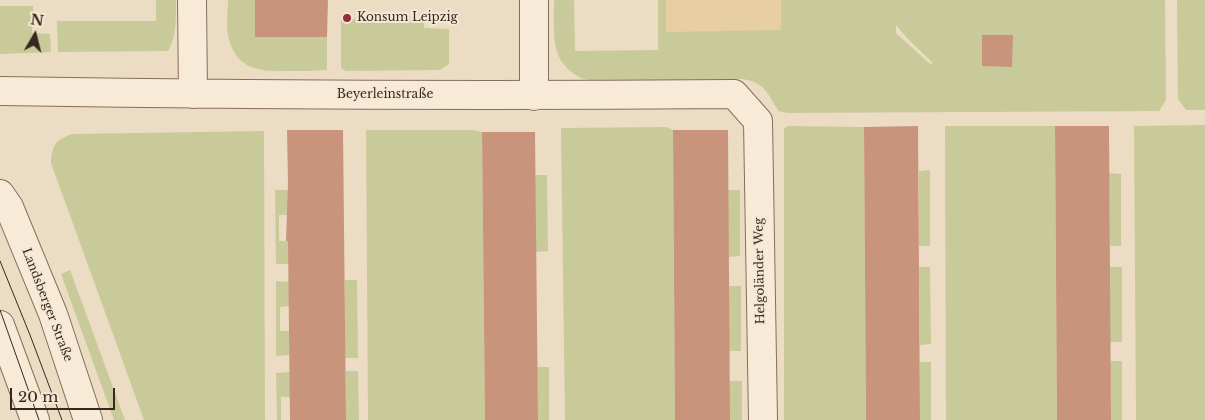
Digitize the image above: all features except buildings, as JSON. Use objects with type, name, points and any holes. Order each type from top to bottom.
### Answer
[{"type":"street","points":[[192,0],[193,94]]},
{"type":"street","points":[[534,0],[534,96]]},
{"type":"street","name":"Beyerleinstraße","points":[[0,91],[534,96],[734,94],[758,121]]},
{"type":"street","name":"Helgoländer Weg","points":[[758,121],[763,420]]},
{"type":"street","name":"Landsberger Straße","points":[[0,194],[9,207],[53,314],[88,420]]},
{"type":"street","points":[[0,325],[35,420]]},
{"type":"green space","points":[[156,0],[176,0],[174,33],[168,51],[58,52],[57,21],[156,21]]},
{"type":"green space","points":[[228,0],[255,0],[255,37],[327,37],[327,70],[267,71],[242,62],[231,46],[228,35]]},
{"type":"green space","points":[[554,0],[574,0],[575,51],[658,50],[658,0],[1165,0],[1166,100],[1159,111],[787,113],[779,111],[762,87],[743,79],[591,81],[572,73],[560,59],[554,37]],"holes":[[[896,25],[933,63],[930,64],[896,33]]]},
{"type":"green space","points":[[1177,0],[1205,0],[1205,110],[1186,110],[1178,99]]},
{"type":"green space","points":[[0,6],[33,6],[32,33],[50,34],[51,52],[0,54]]},
{"type":"green space","points":[[341,19],[423,19],[424,28],[449,29],[449,64],[440,70],[346,71],[341,68]]},
{"type":"green space","points":[[1205,125],[1205,420],[1136,420],[1134,126]]},
{"type":"green space","points":[[788,126],[864,127],[866,420],[784,420],[784,129]]},
{"type":"green space","points":[[945,126],[1055,126],[1057,420],[946,420]]},
{"type":"green space","points":[[666,127],[673,130],[675,420],[565,420],[561,128]]},
{"type":"green space","points":[[366,130],[473,130],[482,132],[485,420],[368,420]]},
{"type":"green space","points":[[264,131],[265,420],[144,420],[51,163],[52,152],[58,141],[72,134]]},
{"type":"green space","points":[[930,170],[930,246],[919,246],[919,171]]},
{"type":"green space","points":[[1109,173],[1121,174],[1121,246],[1110,246]]},
{"type":"green space","points":[[535,175],[547,175],[548,251],[536,252]]},
{"type":"green space","points":[[275,190],[288,190],[288,215],[279,215],[279,241],[288,241],[289,264],[276,264]]},
{"type":"green space","points":[[728,190],[740,190],[740,256],[728,257]]},
{"type":"green space","points":[[919,267],[930,267],[931,344],[920,345]]},
{"type":"green space","points":[[1110,267],[1122,267],[1122,342],[1110,342]]},
{"type":"green space","points":[[70,270],[125,420],[114,420],[61,274]]},
{"type":"green space","points":[[345,280],[357,280],[358,358],[345,358]]},
{"type":"green space","points":[[276,281],[289,282],[289,306],[280,307],[280,331],[289,331],[290,355],[276,356]]},
{"type":"green space","points":[[729,286],[741,286],[741,351],[729,351]]},
{"type":"green space","points":[[1110,361],[1122,361],[1122,420],[1111,420]]},
{"type":"green space","points":[[920,362],[931,362],[931,420],[920,420]]},
{"type":"green space","points":[[537,367],[549,367],[549,420],[538,420]]},
{"type":"green space","points":[[346,371],[358,371],[359,420],[346,420]]},
{"type":"green space","points":[[290,372],[290,397],[281,397],[281,420],[277,420],[276,373]]},
{"type":"green space","points":[[729,381],[742,381],[742,420],[730,420]]},
{"type":"sand","points":[[666,0],[781,0],[781,30],[666,32]]},
{"type":"tram line","points":[[0,261],[62,420]]},
{"type":"tram line","points":[[0,310],[39,420]]},
{"type":"place","name":"Konsum Leipzig","points":[[347,18]]}]
